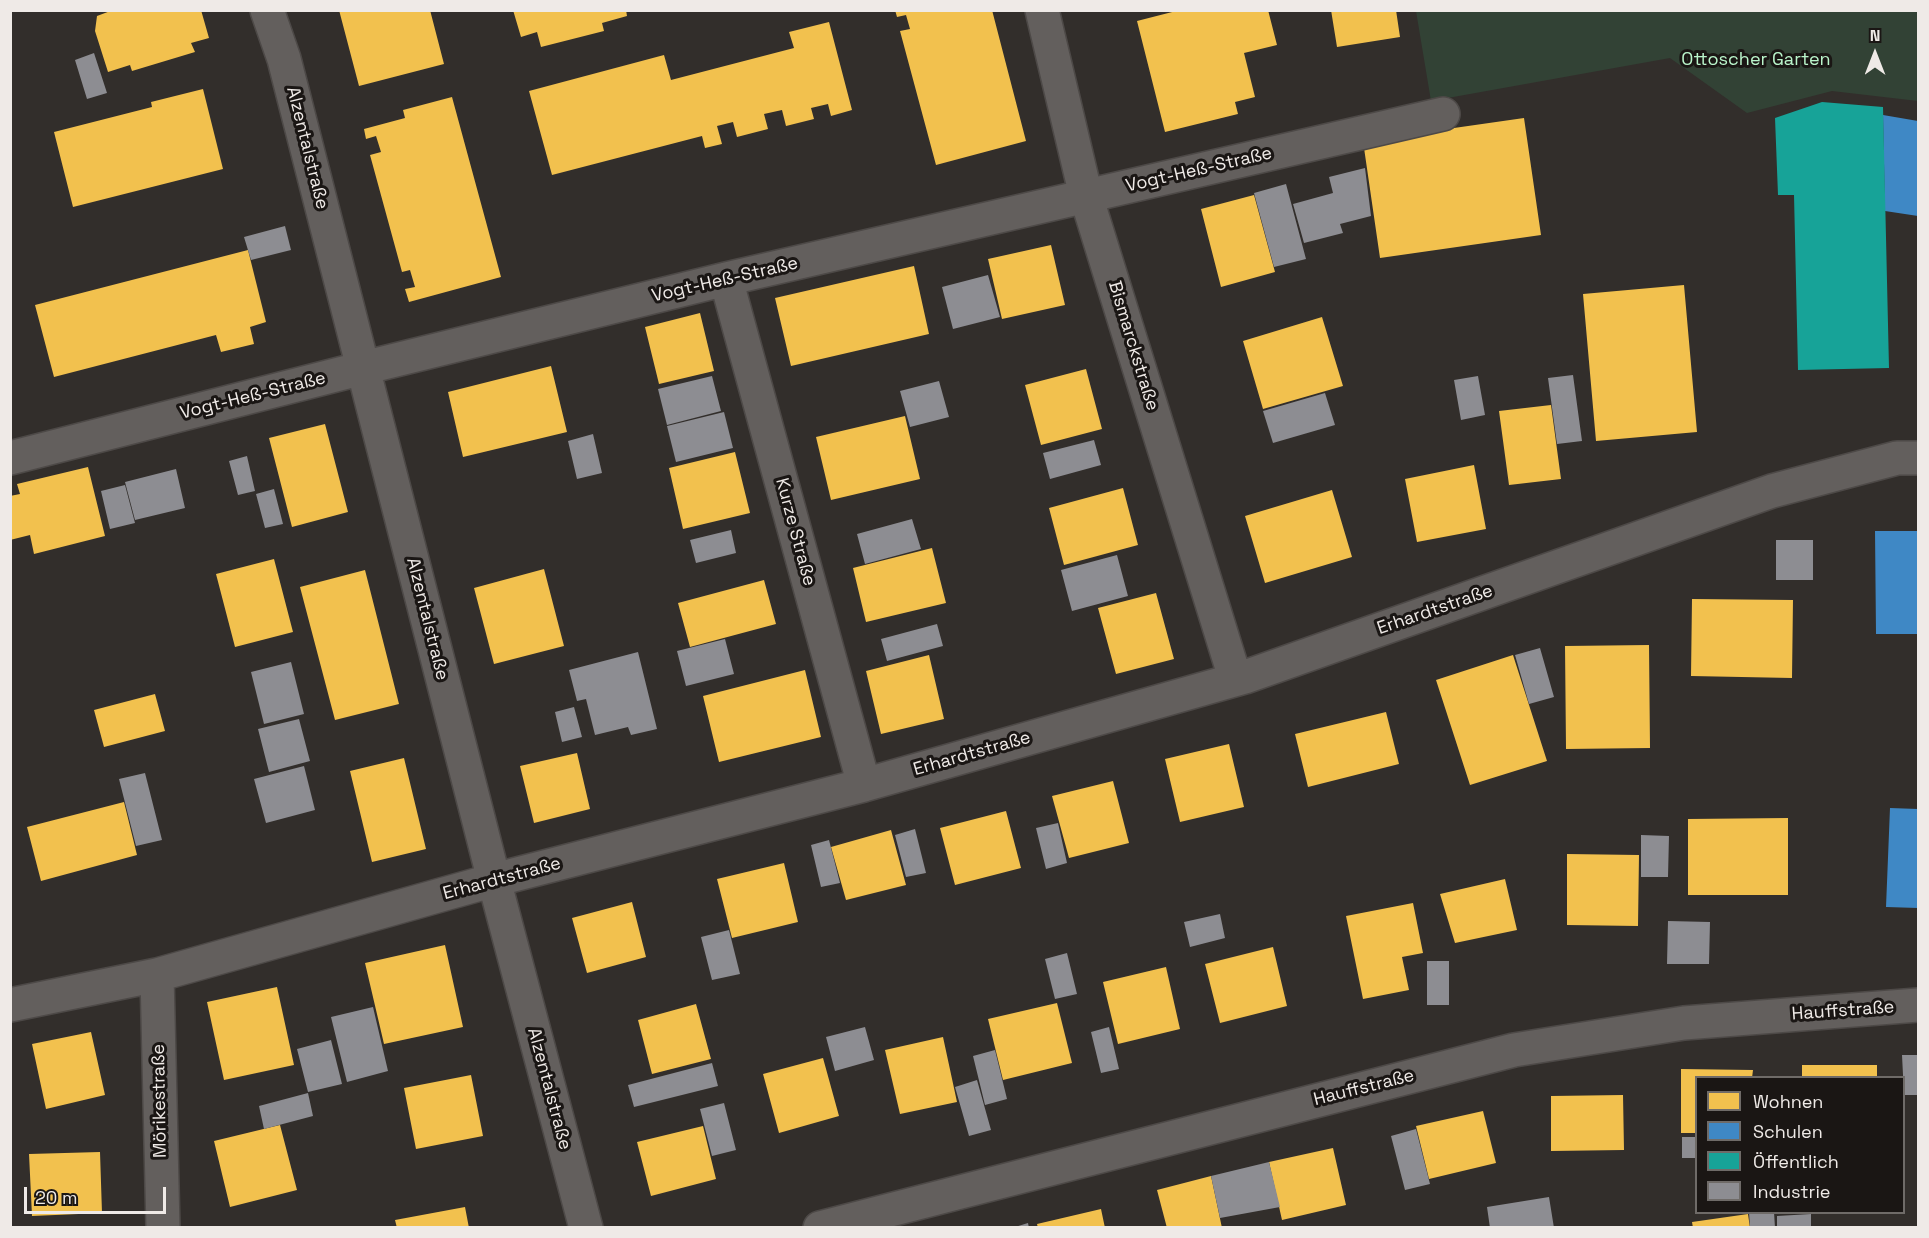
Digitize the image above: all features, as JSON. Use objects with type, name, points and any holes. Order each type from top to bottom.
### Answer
[{"type":"street","name":"Alzentalstraße","points":[[267,10],[284,59],[494,880],[586,1227]]},
{"type":"street","name":"Bismarckstraße","points":[[1042,10],[1086,196],[1235,678]]},
{"type":"street","name":"Vogt-Heß-Straße","points":[[10,458],[726,279],[1443,114]]},
{"type":"street","name":"Kurze Straße","points":[[726,279],[864,785]]},
{"type":"street","name":"Erhardtstraße","points":[[10,1005],[157,975],[494,880],[864,785],[1257,673],[1772,491],[1897,458],[1918,458]]},
{"type":"street","name":"Mörikestraße","points":[[157,975],[163,1227]]},
{"type":"street","name":"Hauffstraße","points":[[820,1227],[1514,1050],[1684,1023],[1918,1005]]},
{"type":"green space","name":"Ottoscher Garten","points":[[1416,11],[1918,11],[1918,101],[1832,91],[1747,113],[1670,58],[1431,101]]},
{"type":"building: Wohnen","points":[[113,10],[201,10],[209,38],[191,43],[195,52],[132,71],[130,65],[108,72],[95,31],[97,16]]},
{"type":"building: Wohnen","points":[[339,10],[430,10],[444,64],[359,86]]},
{"type":"building: Wohnen","points":[[513,10],[626,10],[627,16],[602,23],[604,31],[541,47],[537,32],[521,37]]},
{"type":"building: Wohnen","points":[[895,10],[992,10],[1026,141],[936,165],[900,31],[910,29],[906,15],[897,17]]},
{"type":"building: Wohnen","points":[[1180,10],[1268,10],[1277,45],[1244,53],[1255,97],[1235,102],[1238,114],[1165,132],[1137,21]]},
{"type":"building: Wohnen","points":[[1331,10],[1396,10],[1400,37],[1337,47]]},
{"type":"building: Wohnen","points":[[829,22],[852,110],[831,116],[828,104],[811,108],[814,119],[786,126],[782,110],[764,114],[768,129],[737,137],[733,122],[717,126],[722,144],[705,148],[702,136],[552,175],[529,91],[664,55],[671,80],[794,48],[789,32]]},
{"type":"building: Wohnen","points":[[203,89],[223,169],[73,207],[54,132],[152,107],[151,102]]},
{"type":"building: Wohnen","points":[[452,97],[501,277],[409,302],[405,289],[415,287],[410,270],[402,272],[370,155],[381,152],[376,136],[366,139],[364,129],[405,118],[403,110]]},
{"type":"building: Wohnen","points":[[1524,118],[1541,235],[1380,258],[1363,141]]},
{"type":"building: Wohnen","points":[[1254,195],[1275,272],[1221,287],[1201,209]]},
{"type":"building: Wohnen","points":[[1051,245],[1065,305],[1002,319],[988,259]]},
{"type":"building: Wohnen","points":[[248,250],[266,322],[250,327],[254,344],[221,352],[216,335],[54,377],[35,305]]},
{"type":"building: Wohnen","points":[[914,266],[929,334],[791,366],[775,298]]},
{"type":"building: Wohnen","points":[[1684,285],[1697,432],[1596,441],[1583,294]]},
{"type":"building: Wohnen","points":[[700,313],[714,371],[659,384],[645,327]]},
{"type":"building: Wohnen","points":[[1322,317],[1343,386],[1263,409],[1243,341]]},
{"type":"building: Wohnen","points":[[551,366],[567,432],[463,457],[448,392]]},
{"type":"building: Wohnen","points":[[1086,369],[1102,429],[1041,445],[1025,385]]},
{"type":"building: Wohnen","points":[[1551,405],[1561,479],[1509,485],[1499,411]]},
{"type":"building: Wohnen","points":[[905,416],[920,479],[831,500],[816,437]]},
{"type":"building: Wohnen","points":[[325,424],[348,512],[292,527],[269,438]]},
{"type":"building: Wohnen","points":[[735,452],[750,513],[683,529],[669,468]]},
{"type":"building: Wohnen","points":[[1474,465],[1486,529],[1417,542],[1405,479]]},
{"type":"building: Wohnen","points":[[88,467],[105,536],[34,554],[30,535],[10,540],[10,496],[20,494],[17,484]]},
{"type":"building: Wohnen","points":[[1123,488],[1138,545],[1064,565],[1049,508]]},
{"type":"building: Wohnen","points":[[1332,490],[1352,557],[1265,583],[1245,516]]},
{"type":"building: Wohnen","points":[[932,548],[946,603],[866,622],[853,568]]},
{"type":"building: Wohnen","points":[[274,559],[293,632],[235,647],[216,574]]},
{"type":"building: Wohnen","points":[[544,569],[564,646],[494,664],[474,588]]},
{"type":"building: Wohnen","points":[[365,570],[399,704],[335,720],[300,587]]},
{"type":"building: Wohnen","points":[[764,580],[776,624],[690,647],[678,603]]},
{"type":"building: Wohnen","points":[[1156,593],[1174,659],[1116,674],[1098,608]]},
{"type":"building: Wohnen","points":[[1692,599],[1793,600],[1792,678],[1691,676]]},
{"type":"building: Wohnen","points":[[1649,645],[1650,748],[1566,749],[1565,646]]},
{"type":"building: Wohnen","points":[[929,655],[944,719],[881,734],[866,671]]},
{"type":"building: Wohnen","points":[[1513,655],[1547,761],[1470,785],[1436,680]]},
{"type":"building: Wohnen","points":[[805,670],[821,737],[719,762],[703,696]]},
{"type":"building: Wohnen","points":[[155,694],[165,731],[104,747],[94,710]]},
{"type":"building: Wohnen","points":[[1386,712],[1399,764],[1308,787],[1295,734]]},
{"type":"building: Wohnen","points":[[1229,744],[1244,807],[1180,822],[1165,759]]},
{"type":"building: Wohnen","points":[[577,753],[590,809],[534,823],[520,766]]},
{"type":"building: Wohnen","points":[[404,758],[426,849],[372,862],[350,771]]},
{"type":"building: Wohnen","points":[[1113,781],[1129,843],[1069,858],[1052,796]]},
{"type":"building: Wohnen","points":[[124,802],[137,855],[41,881],[27,827]]},
{"type":"building: Wohnen","points":[[1006,811],[1021,868],[955,885],[940,828]]},
{"type":"building: Wohnen","points":[[1788,818],[1788,895],[1688,895],[1688,819]]},
{"type":"building: Wohnen","points":[[891,830],[906,885],[846,900],[831,847]]},
{"type":"building: Wohnen","points":[[1567,854],[1639,855],[1638,926],[1567,925]]},
{"type":"building: Wohnen","points":[[784,863],[798,922],[732,938],[717,879]]},
{"type":"building: Wohnen","points":[[1505,879],[1517,930],[1455,943],[1440,894]]},
{"type":"building: Wohnen","points":[[632,902],[646,957],[587,973],[572,918]]},
{"type":"building: Wohnen","points":[[1413,903],[1423,953],[1402,957],[1409,990],[1363,999],[1346,916]]},
{"type":"building: Wohnen","points":[[445,945],[463,1027],[384,1044],[365,963]]},
{"type":"building: Wohnen","points":[[1273,947],[1287,1006],[1220,1023],[1205,964]]},
{"type":"building: Wohnen","points":[[1166,967],[1180,1029],[1118,1044],[1103,982]]},
{"type":"building: Wohnen","points":[[277,987],[294,1065],[224,1080],[207,1002]]},
{"type":"building: Wohnen","points":[[1057,1003],[1072,1063],[1003,1080],[988,1019]]},
{"type":"building: Wohnen","points":[[696,1004],[711,1059],[652,1074],[638,1020]]},
{"type":"building: Wohnen","points":[[91,1032],[105,1095],[46,1109],[32,1044]]},
{"type":"building: Wohnen","points":[[943,1037],[957,1102],[900,1114],[885,1050]]},
{"type":"building: Wohnen","points":[[823,1058],[839,1116],[779,1133],[763,1074]]},
{"type":"building: Wohnen","points":[[1802,1065],[1877,1065],[1877,1076],[1802,1076]]},
{"type":"building: Wohnen","points":[[1681,1069],[1753,1070],[1752,1076],[1695,1076],[1695,1133],[1681,1133]]},
{"type":"building: Wohnen","points":[[471,1075],[483,1136],[416,1149],[404,1088]]},
{"type":"building: Wohnen","points":[[1623,1095],[1624,1150],[1551,1151],[1551,1096]]},
{"type":"building: Wohnen","points":[[1483,1111],[1496,1163],[1429,1179],[1416,1126]]},
{"type":"building: Wohnen","points":[[280,1125],[297,1190],[230,1207],[214,1141]]},
{"type":"building: Wohnen","points":[[703,1126],[716,1179],[651,1196],[637,1142]]},
{"type":"building: Wohnen","points":[[1333,1148],[1346,1205],[1282,1220],[1269,1162]]},
{"type":"building: Wohnen","points":[[100,1152],[102,1213],[32,1216],[29,1154]]},
{"type":"building: Wohnen","points":[[1211,1176],[1222,1228],[1167,1228],[1157,1190]]},
{"type":"building: Wohnen","points":[[465,1207],[469,1228],[397,1228],[395,1220]]},
{"type":"building: Wohnen","points":[[1101,1209],[1105,1228],[1038,1228],[1037,1224]]},
{"type":"building: Wohnen","points":[[1748,1214],[1750,1228],[1693,1228],[1692,1222]]},
{"type":"building: Schulen","points":[[1883,115],[1918,121],[1918,216],[1885,211]]},
{"type":"building: Schulen","points":[[1875,531],[1918,531],[1918,634],[1876,634]]},
{"type":"building: Schulen","points":[[1890,808],[1918,809],[1918,908],[1886,907]]},
{"type":"building: Öffentlich","points":[[1822,102],[1883,107],[1889,368],[1798,370],[1794,195],[1778,195],[1775,118]]},
{"type":"building: Industrie","points":[[94,53],[107,93],[87,99],[75,60]]},
{"type":"building: Industrie","points":[[1365,168],[1371,216],[1340,224],[1343,233],[1304,243],[1293,204],[1333,193],[1329,177]]},
{"type":"building: Industrie","points":[[1286,184],[1306,259],[1274,267],[1254,193]]},
{"type":"building: Industrie","points":[[285,226],[291,250],[251,260],[244,237]]},
{"type":"building: Industrie","points":[[988,275],[1000,317],[953,329],[942,287]]},
{"type":"building: Industrie","points":[[1573,375],[1582,441],[1557,444],[1548,378]]},
{"type":"building: Industrie","points":[[712,376],[721,411],[667,425],[658,389]]},
{"type":"building: Industrie","points":[[1478,376],[1485,415],[1461,420],[1454,380]]},
{"type":"building: Industrie","points":[[939,381],[949,417],[910,427],[900,391]]},
{"type":"building: Industrie","points":[[1325,393],[1335,425],[1273,443],[1263,411]]},
{"type":"building: Industrie","points":[[724,412],[733,448],[676,462],[667,426]]},
{"type":"building: Industrie","points":[[593,434],[602,473],[577,479],[568,441]]},
{"type":"building: Industrie","points":[[1094,440],[1101,465],[1050,479],[1043,453]]},
{"type":"building: Industrie","points":[[247,456],[255,491],[238,495],[229,461]]},
{"type":"building: Industrie","points":[[176,469],[185,508],[135,520],[125,482]]},
{"type":"building: Industrie","points":[[125,485],[135,523],[110,529],[101,491]]},
{"type":"building: Industrie","points":[[274,489],[283,524],[265,528],[256,494]]},
{"type":"building: Industrie","points":[[912,519],[921,549],[865,564],[857,534]]},
{"type":"building: Industrie","points":[[731,530],[736,553],[696,563],[690,540]]},
{"type":"building: Industrie","points":[[1776,540],[1813,540],[1813,580],[1776,580]]},
{"type":"building: Industrie","points":[[1117,555],[1128,596],[1072,611],[1061,570]]},
{"type":"building: Industrie","points":[[937,624],[943,646],[887,661],[881,639]]},
{"type":"building: Industrie","points":[[725,639],[734,674],[686,686],[677,651]]},
{"type":"building: Industrie","points":[[1540,648],[1554,697],[1529,704],[1515,655]]},
{"type":"building: Industrie","points":[[638,652],[657,729],[631,735],[628,727],[595,735],[586,699],[577,701],[569,670]]},
{"type":"building: Industrie","points":[[291,662],[304,714],[264,724],[251,672]]},
{"type":"building: Industrie","points":[[574,707],[582,737],[562,742],[555,712]]},
{"type":"building: Industrie","points":[[299,719],[310,761],[269,772],[258,729]]},
{"type":"building: Industrie","points":[[304,766],[315,810],[266,823],[254,779]]},
{"type":"building: Industrie","points":[[145,773],[162,840],[136,846],[119,779]]},
{"type":"building: Industrie","points":[[1058,823],[1067,863],[1046,869],[1036,828]]},
{"type":"building: Industrie","points":[[915,829],[926,873],[906,877],[895,835]]},
{"type":"building: Industrie","points":[[1641,835],[1669,836],[1668,877],[1641,877]]},
{"type":"building: Industrie","points":[[829,840],[840,883],[821,887],[811,845]]},
{"type":"building: Industrie","points":[[1220,914],[1225,938],[1190,947],[1184,922]]},
{"type":"building: Industrie","points":[[1668,921],[1710,922],[1709,964],[1667,964]]},
{"type":"building: Industrie","points":[[729,930],[740,974],[712,980],[701,937]]},
{"type":"building: Industrie","points":[[1067,953],[1077,994],[1055,999],[1045,959]]},
{"type":"building: Industrie","points":[[1427,961],[1449,961],[1449,1005],[1427,1005]]},
{"type":"building: Industrie","points":[[373,1007],[388,1071],[347,1082],[331,1017]]},
{"type":"building: Industrie","points":[[865,1027],[874,1060],[835,1071],[826,1037]]},
{"type":"building: Industrie","points":[[1109,1027],[1119,1069],[1101,1073],[1091,1032]]},
{"type":"building: Industrie","points":[[331,1040],[342,1084],[308,1092],[297,1049]]},
{"type":"building: Industrie","points":[[995,1050],[1007,1099],[985,1105],[973,1056]]},
{"type":"building: Industrie","points":[[1902,1055],[1918,1055],[1918,1095],[1905,1095],[1905,1076],[1903,1076]]},
{"type":"building: Industrie","points":[[712,1063],[718,1086],[634,1107],[628,1085]]},
{"type":"building: Industrie","points":[[977,1080],[991,1130],[969,1136],[955,1087]]},
{"type":"building: Industrie","points":[[308,1093],[313,1116],[264,1129],[259,1106]]},
{"type":"building: Industrie","points":[[724,1103],[736,1150],[712,1156],[700,1109]]},
{"type":"building: Industrie","points":[[1416,1129],[1430,1184],[1405,1190],[1391,1136]]},
{"type":"building: Industrie","points":[[1682,1137],[1695,1137],[1695,1158],[1682,1158]]},
{"type":"building: Industrie","points":[[1269,1162],[1280,1207],[1220,1218],[1211,1176]]},
{"type":"building: Industrie","points":[[1549,1197],[1554,1228],[1490,1228],[1487,1207]]},
{"type":"building: Industrie","points":[[1749,1214],[1774,1214],[1775,1228],[1750,1228]]},
{"type":"building: Industrie","points":[[1811,1214],[1811,1228],[1777,1228],[1777,1216]]},
{"type":"building: Industrie","points":[[1028,1223],[1029,1228],[1015,1228],[1015,1227]]}]
